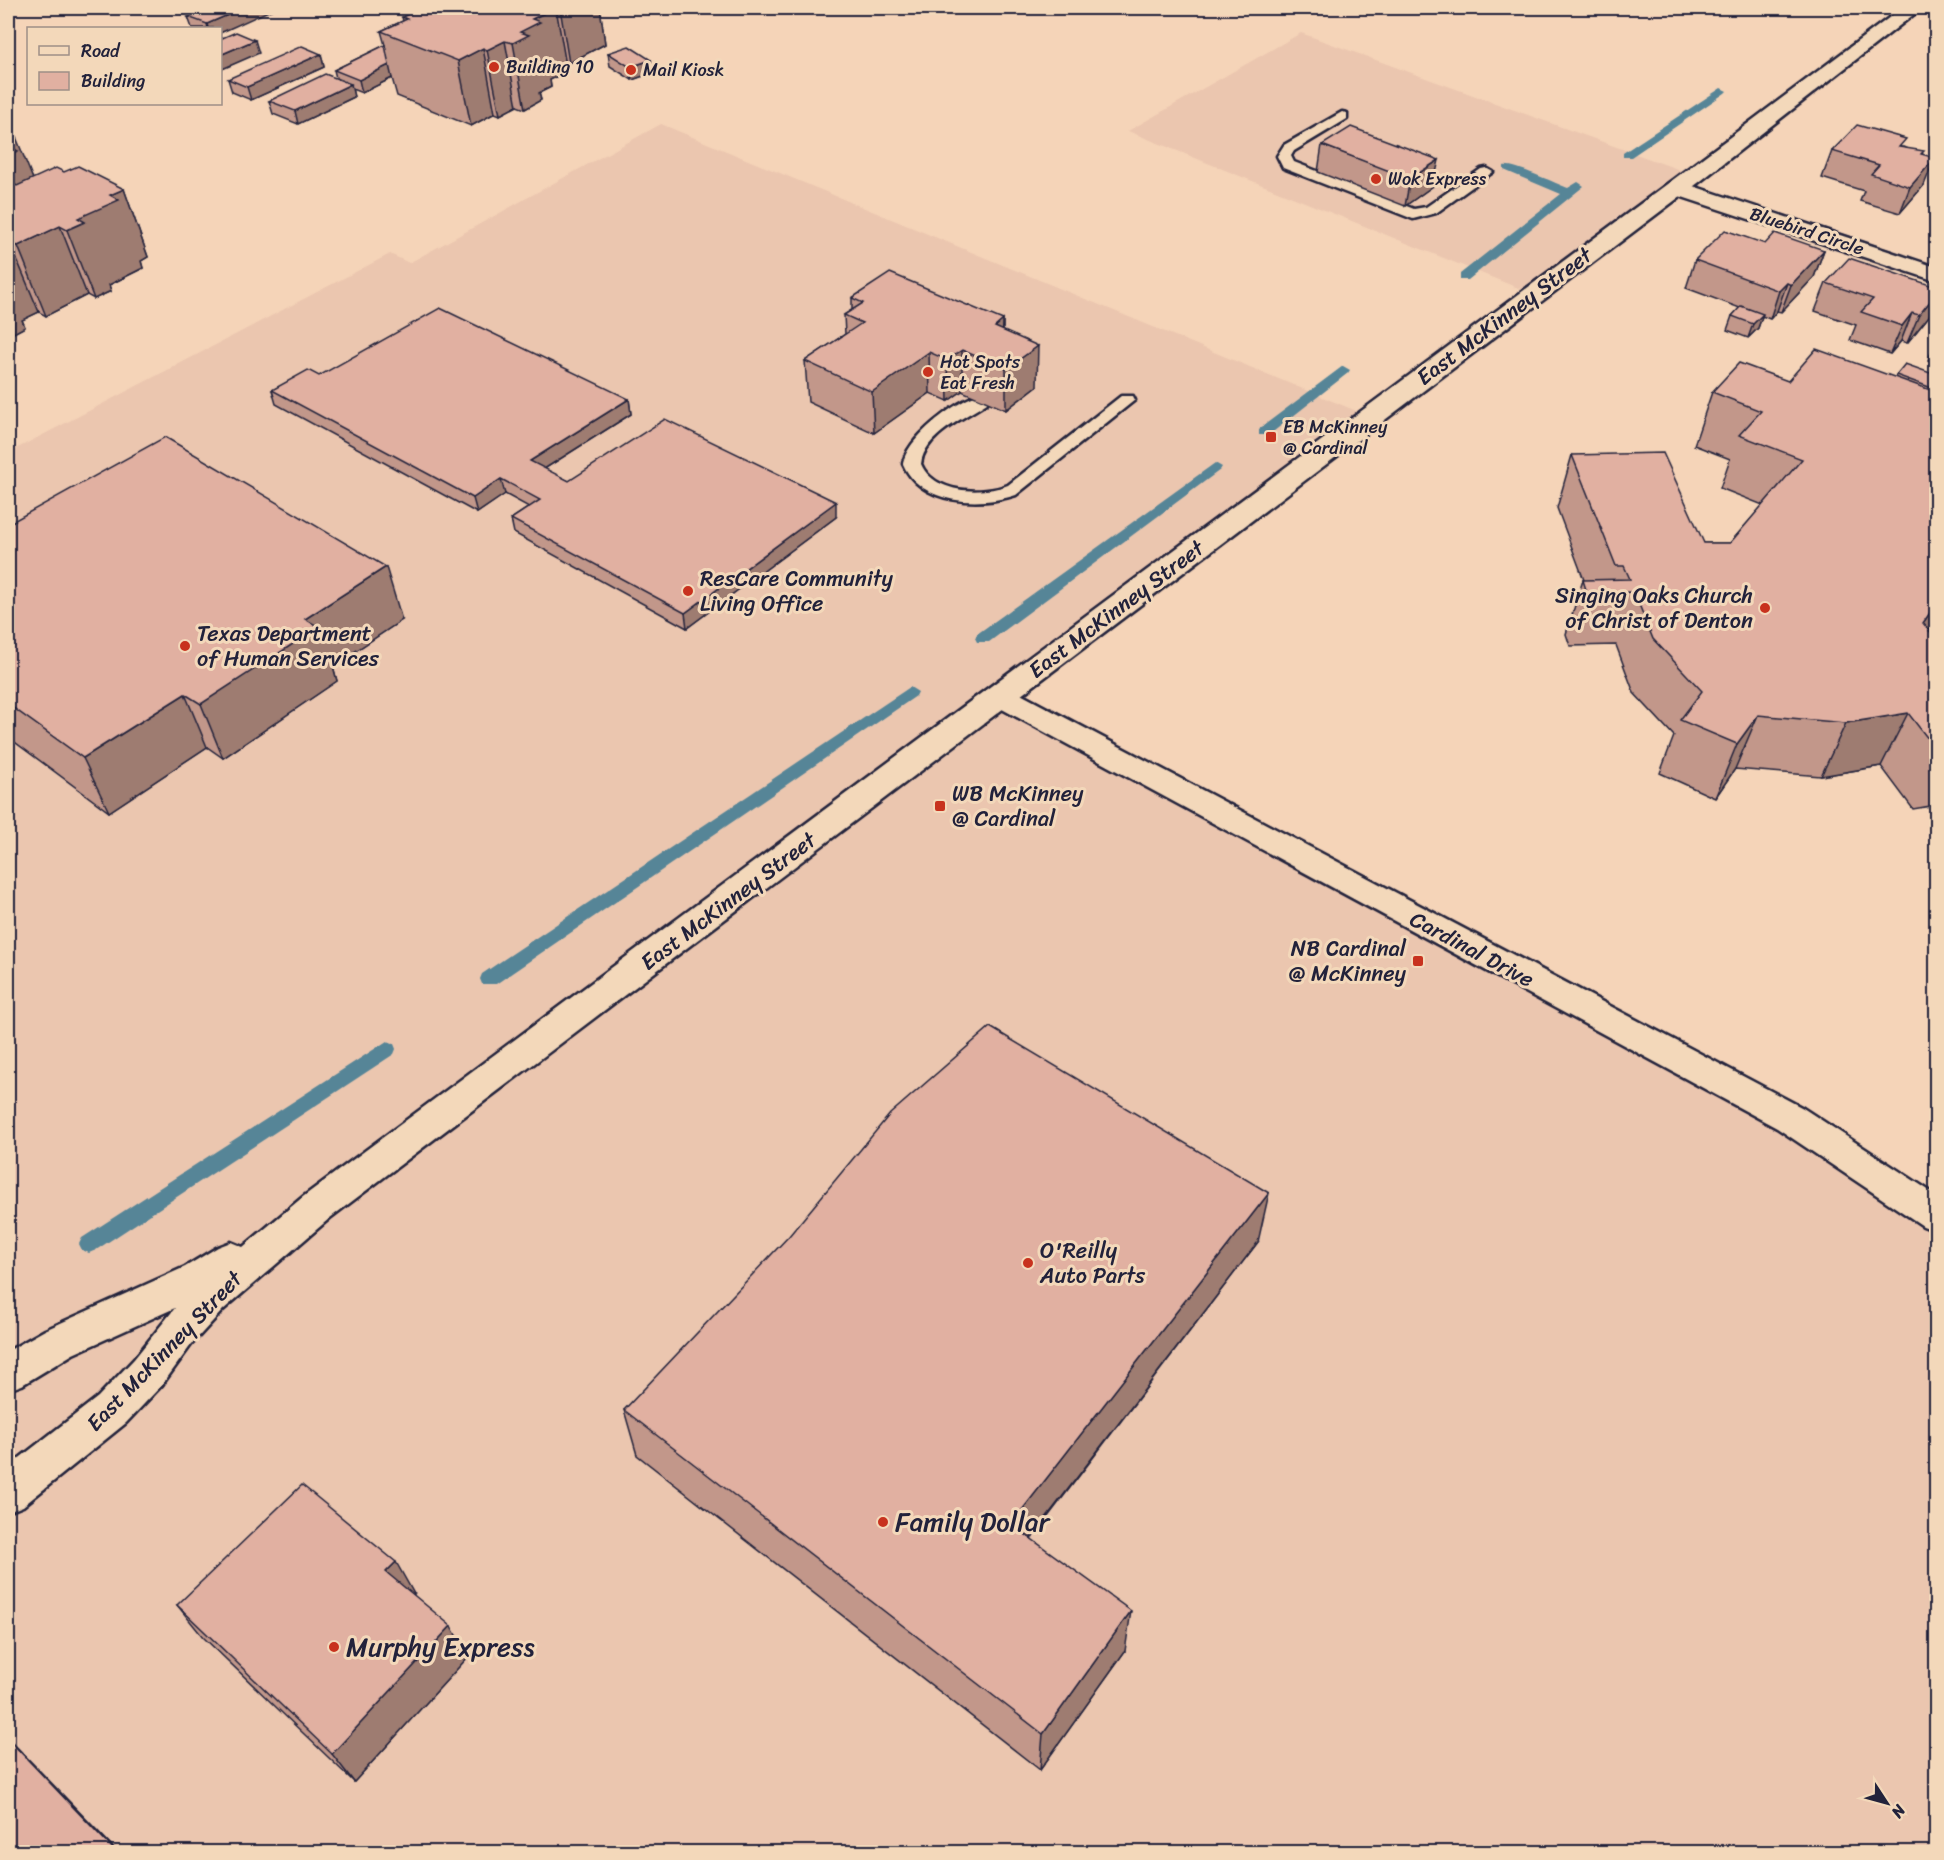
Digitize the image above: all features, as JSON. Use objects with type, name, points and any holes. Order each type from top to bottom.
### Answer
[{"type":"main road","name":"East McKinney Street","points":[[12,1490],[112,1410],[148,1372],[177,1333],[209,1298],[317,1207],[1001,696],[1541,288],[1678,188],[1913,8]]},
{"type":"main road","name":"Bluebird Circle","points":[[1678,188],[1936,273]]},
{"type":"main road","name":"Cardinal Drive","points":[[1001,696],[1790,1118],[1936,1215]]},
{"type":"main road","name":"East McKinney Street","points":[[8,1372],[59,1342],[199,1279],[317,1207]]},
{"type":"lane","points":[[1342,116],[1288,148],[1284,156],[1288,165],[1413,214],[1431,210],[1486,172]]},
{"type":"lane","points":[[981,399],[920,443],[912,455],[913,470],[919,477],[945,492],[978,497],[1002,494],[1014,489],[1127,400]]},
{"type":"shaded area","points":[[1301,33],[1694,175],[1533,294],[1128,131]]},
{"type":"shaded area","points":[[661,124],[1371,417],[1001,696],[1892,1184],[1936,1215],[1936,1852],[8,1852],[8,453],[390,254],[409,263]]},
{"type":"building","points":[[211,8],[244,8],[207,24],[188,17]]},
{"type":"building","points":[[414,8],[555,8],[532,19],[540,22],[520,32],[529,35],[513,43],[505,41],[487,50],[483,48],[458,61],[381,31],[407,19],[402,17],[419,9]]},
{"type":"building","points":[[236,32],[255,40],[222,54],[222,38]]},
{"type":"building","points":[[385,45],[389,65],[359,80],[334,70]]},
{"type":"building","points":[[302,46],[321,54],[247,87],[228,79]]},
{"type":"building","points":[[629,46],[651,60],[630,67],[608,53]]},
{"type":"building","points":[[325,74],[351,84],[295,111],[269,101]]},
{"type":"building","points":[[1857,125],[1906,139],[1899,147],[1924,151],[1921,154],[1935,158],[1910,187],[1871,174],[1879,165],[1832,151]]},
{"type":"building","points":[[1351,127],[1439,160],[1410,179],[1322,145]]},
{"type":"building","points":[[8,132],[16,137],[8,140]]},
{"type":"building","points":[[8,146],[18,151],[8,155]]},
{"type":"building","points":[[78,166],[124,189],[110,195],[119,200],[78,218],[85,222],[67,230],[60,226],[18,246],[8,244],[8,181],[17,186],[56,168],[64,172]]},
{"type":"building","points":[[1725,230],[1765,244],[1775,233],[1824,250],[1791,285],[1787,283],[1779,291],[1695,260]]},
{"type":"building","points":[[1849,258],[1936,287],[1936,294],[1919,315],[1912,313],[1902,326],[1861,312],[1873,299],[1826,283]]},
{"type":"building","points":[[890,273],[1003,320],[995,327],[1038,346],[1006,369],[962,350],[947,360],[929,352],[872,392],[805,361],[862,323],[844,315],[863,303],[852,298]]},
{"type":"building","points":[[1741,306],[1763,314],[1753,324],[1732,316]]},
{"type":"building","points":[[440,308],[629,399],[530,461],[569,481],[665,419],[836,502],[685,613],[511,519],[540,500],[501,479],[473,498],[272,390],[308,370],[319,376]]},
{"type":"building","name":"Singing Oaks Church of Christ of Denton","points":[[1816,349],[1936,392],[1936,604],[1923,623],[1936,639],[1936,749],[1908,713],[1846,723],[1758,715],[1737,744],[1680,720],[1702,691],[1653,639],[1634,592],[1587,593],[1583,580],[1630,579],[1624,566],[1616,566],[1572,455],[1663,453],[1704,543],[1730,543],[1802,459],[1739,435],[1761,411],[1712,392],[1739,363],[1788,381]]},
{"type":"building","points":[[1905,364],[1936,375],[1936,382],[1932,388],[1896,375]]},
{"type":"building","name":"Texas Department of Human Services","points":[[165,437],[386,567],[305,619],[319,627],[201,704],[185,694],[83,758],[8,704],[8,524]]},
{"type":"building","points":[[990,1027],[1269,1193],[1011,1524],[1131,1611],[1043,1734],[624,1410],[789,1236],[890,1114]]},
{"type":"building","name":"Murphy Express","points":[[302,1485],[396,1562],[386,1572],[451,1626],[332,1754],[177,1605]]},
{"type":"building","points":[[8,1739],[116,1852],[8,1852]]},
{"type":"waterway","points":[[1627,155],[1721,91]]},
{"type":"waterway","points":[[1508,168],[1523,175]]},
{"type":"waterway","points":[[1531,178],[1568,192]]},
{"type":"waterway","points":[[1464,277],[1578,186]]},
{"type":"waterway","points":[[1264,432],[1343,370]]},
{"type":"waterway","points":[[983,638],[1215,467]]},
{"type":"waterway","points":[[489,979],[910,692]]},
{"type":"waterway","points":[[89,1244],[387,1049]]},
{"type":"place","name":"Building 10","points":[[494,67]]},
{"type":"place","name":"Mail Kiosk","points":[[631,70]]},
{"type":"place","name":"Wok Express","points":[[1376,179]]},
{"type":"place","name":"Hot Spots Eat Fresh","points":[[928,372]]},
{"type":"place","name":"EB McKinney @ Cardinal","points":[[1271,437]]},
{"type":"place","name":"ResCare Community Living Office","points":[[688,591]]},
{"type":"place","name":"Singing Oaks Church of Christ of Denton","points":[[1765,608]]},
{"type":"place","name":"Texas Department of Human Services","points":[[185,646]]},
{"type":"place","name":"WB McKinney @ Cardinal","points":[[940,806]]},
{"type":"place","name":"NB Cardinal @ McKinney","points":[[1418,961]]},
{"type":"place","name":"O'Reilly Auto Parts","points":[[1028,1263]]},
{"type":"place","name":"Family Dollar","points":[[883,1522]]},
{"type":"place","name":"Murphy Express","points":[[334,1647]]}]
